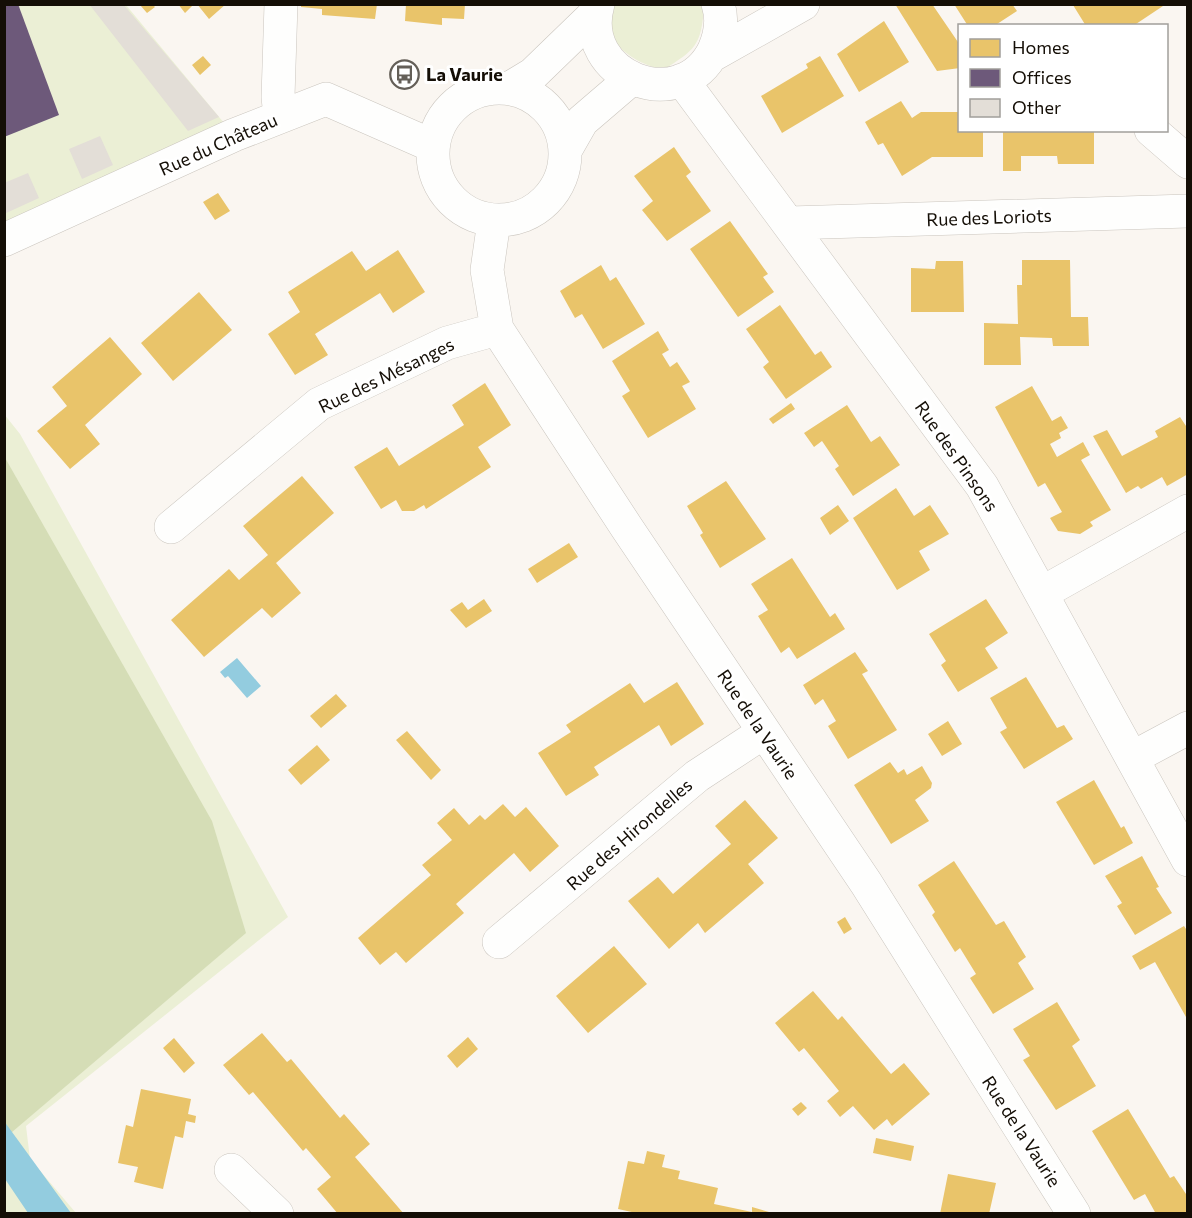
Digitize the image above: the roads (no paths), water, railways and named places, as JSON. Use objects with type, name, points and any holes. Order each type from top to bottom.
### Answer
[{"type":"street","points":[[280,116],[278,86],[281,4]]},
{"type":"street","points":[[711,56],[720,27],[718,4]]},
{"type":"street","points":[[596,9],[596,34],[603,52],[615,68],[631,80],[650,84],[667,84],[682,80],[699,70],[711,56],[803,4]]},
{"type":"street","points":[[510,88],[533,74],[596,9]]},
{"type":"street","points":[[566,149],[582,121],[631,80]]},
{"type":"street","name":"Rue des Pinsons","points":[[682,80],[790,223],[982,486],[1188,860]]},
{"type":"street","points":[[488,88],[510,88],[530,94],[548,108],[561,127],[566,149],[564,172],[554,193],[537,209],[517,218],[494,221],[473,216],[455,204],[441,188],[434,168],[433,146],[439,125],[451,107],[468,94],[488,88]]},
{"type":"street","name":"Rue du Château","points":[[4,240],[280,116],[326,99],[433,146]]},
{"type":"street","points":[[1153,132],[1188,162]]},
{"type":"street","name":"Rue des Loriots","points":[[790,223],[1188,211]]},
{"type":"street","name":"Rue de la Vaurie","points":[[494,221],[487,270],[497,329],[866,883],[1063,1207]]},
{"type":"street","name":"Rue des Mésanges","points":[[171,527],[319,404],[447,343],[497,329]]},
{"type":"street","points":[[1042,593],[1188,511]]},
{"type":"street","points":[[1132,758],[1188,728]]},
{"type":"street","name":"Rue des Hirondelles","points":[[499,942],[697,776],[764,732]]},
{"type":"street","points":[[231,1170],[277,1214]]},
{"type":"water","points":[[237,658],[261,686],[247,698],[228,676],[225,678],[220,672]]},
{"type":"water","points":[[4,1121],[71,1213],[28,1213],[5,1179]]},
{"type":"place","name":"La Vaurie","points":[[405,74]]}]
